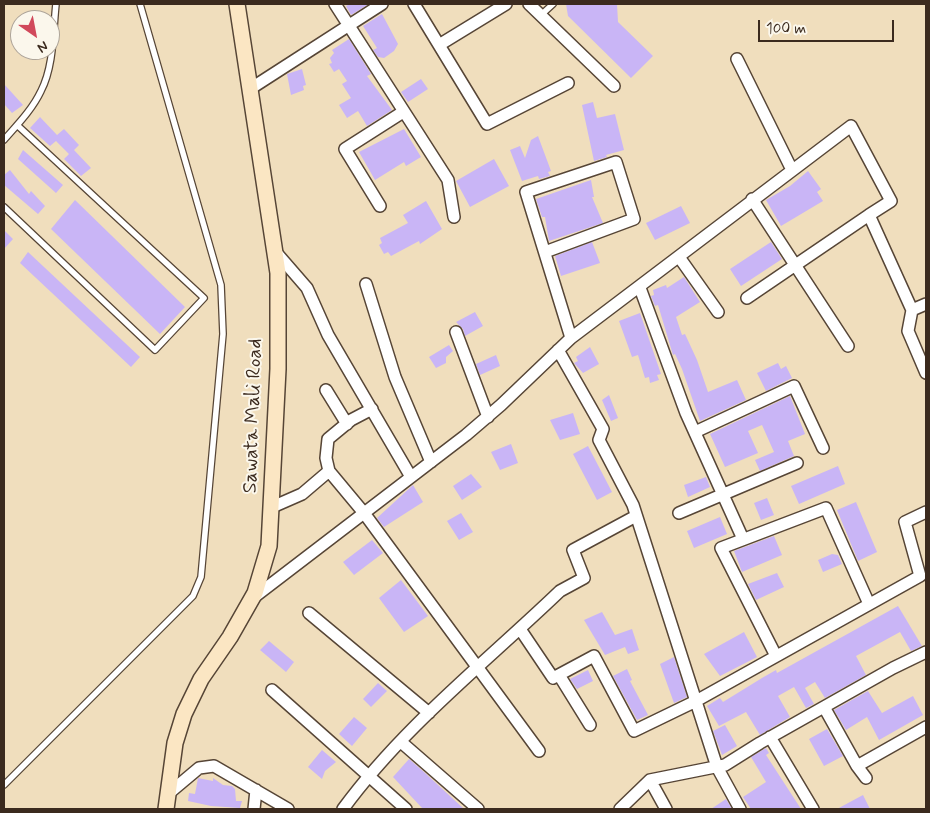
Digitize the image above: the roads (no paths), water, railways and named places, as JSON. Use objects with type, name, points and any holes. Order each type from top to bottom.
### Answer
[{"type":"street","name":"Sawata Mali Road","points":[[167,802],[175,743],[184,714],[201,679],[252,599],[269,546],[278,369],[278,273],[237,4]]},
{"type":"street","points":[[335,4],[448,180],[454,217]]},
{"type":"street","points":[[250,90],[382,4]]},
{"type":"street","points":[[414,4],[487,124],[568,83]]},
{"type":"street","points":[[439,45],[506,4]]},
{"type":"street","points":[[530,4],[614,86]]},
{"type":"street","points":[[737,59],[792,170]]},
{"type":"street","points":[[380,206],[345,149],[403,112]]},
{"type":"street","points":[[252,599],[488,416],[571,338],[640,288],[752,199],[851,126],[890,201],[747,298]]},
{"type":"street","points":[[544,252],[634,219],[616,162],[526,192],[544,252],[571,338]]},
{"type":"street","points":[[752,199],[848,346]]},
{"type":"street","points":[[869,215],[912,310],[908,331],[926,373]]},
{"type":"street","points":[[274,250],[307,288],[328,335],[411,477]]},
{"type":"street","points":[[679,257],[718,312]]},
{"type":"street","points":[[366,284],[395,377],[431,462]]},
{"type":"street","points":[[640,288],[695,432],[743,539]]},
{"type":"street","points":[[912,310],[926,304]]},
{"type":"street","points":[[456,332],[488,416]]},
{"type":"street","points":[[558,350],[603,430],[599,440],[633,505],[716,768],[740,809]]},
{"type":"street","points":[[695,432],[794,386],[823,448]]},
{"type":"street","points":[[326,390],[347,424]]},
{"type":"street","points":[[372,409],[347,424],[328,439],[326,458],[328,471],[364,513],[539,751]]},
{"type":"street","points":[[679,513],[722,493],[797,463]]},
{"type":"street","points":[[270,508],[302,494],[328,471]]},
{"type":"street","points":[[776,656],[721,548],[826,508],[870,604]]},
{"type":"street","points":[[520,629],[553,678],[594,656],[634,731],[696,700],[923,575],[905,522],[926,512]]},
{"type":"street","points":[[343,809],[368,775],[429,713],[560,591],[584,578],[573,550],[636,516]]},
{"type":"street","points":[[309,613],[429,713]]},
{"type":"street","points":[[620,809],[650,780],[725,765],[770,737],[926,652]]},
{"type":"street","points":[[559,674],[590,725]]},
{"type":"street","points":[[272,690],[406,809]]},
{"type":"street","points":[[824,707],[857,766],[866,778]]},
{"type":"street","points":[[857,766],[926,727]]},
{"type":"street","points":[[770,737],[813,809]]},
{"type":"street","points":[[401,742],[478,809]]},
{"type":"street","points":[[167,802],[199,768],[214,766],[288,809]]},
{"type":"street","points":[[650,780],[666,809]]},
{"type":"street","points":[[254,809],[256,790]]},
{"type":"lane","points":[[4,140],[42,89],[47,74],[56,4]]},
{"type":"lane","points":[[4,785],[193,596],[201,577],[223,334],[221,285],[140,4]]},
{"type":"lane","points":[[541,15],[553,4]]},
{"type":"lane","points":[[4,207],[155,350],[204,298],[17,125]]}]
